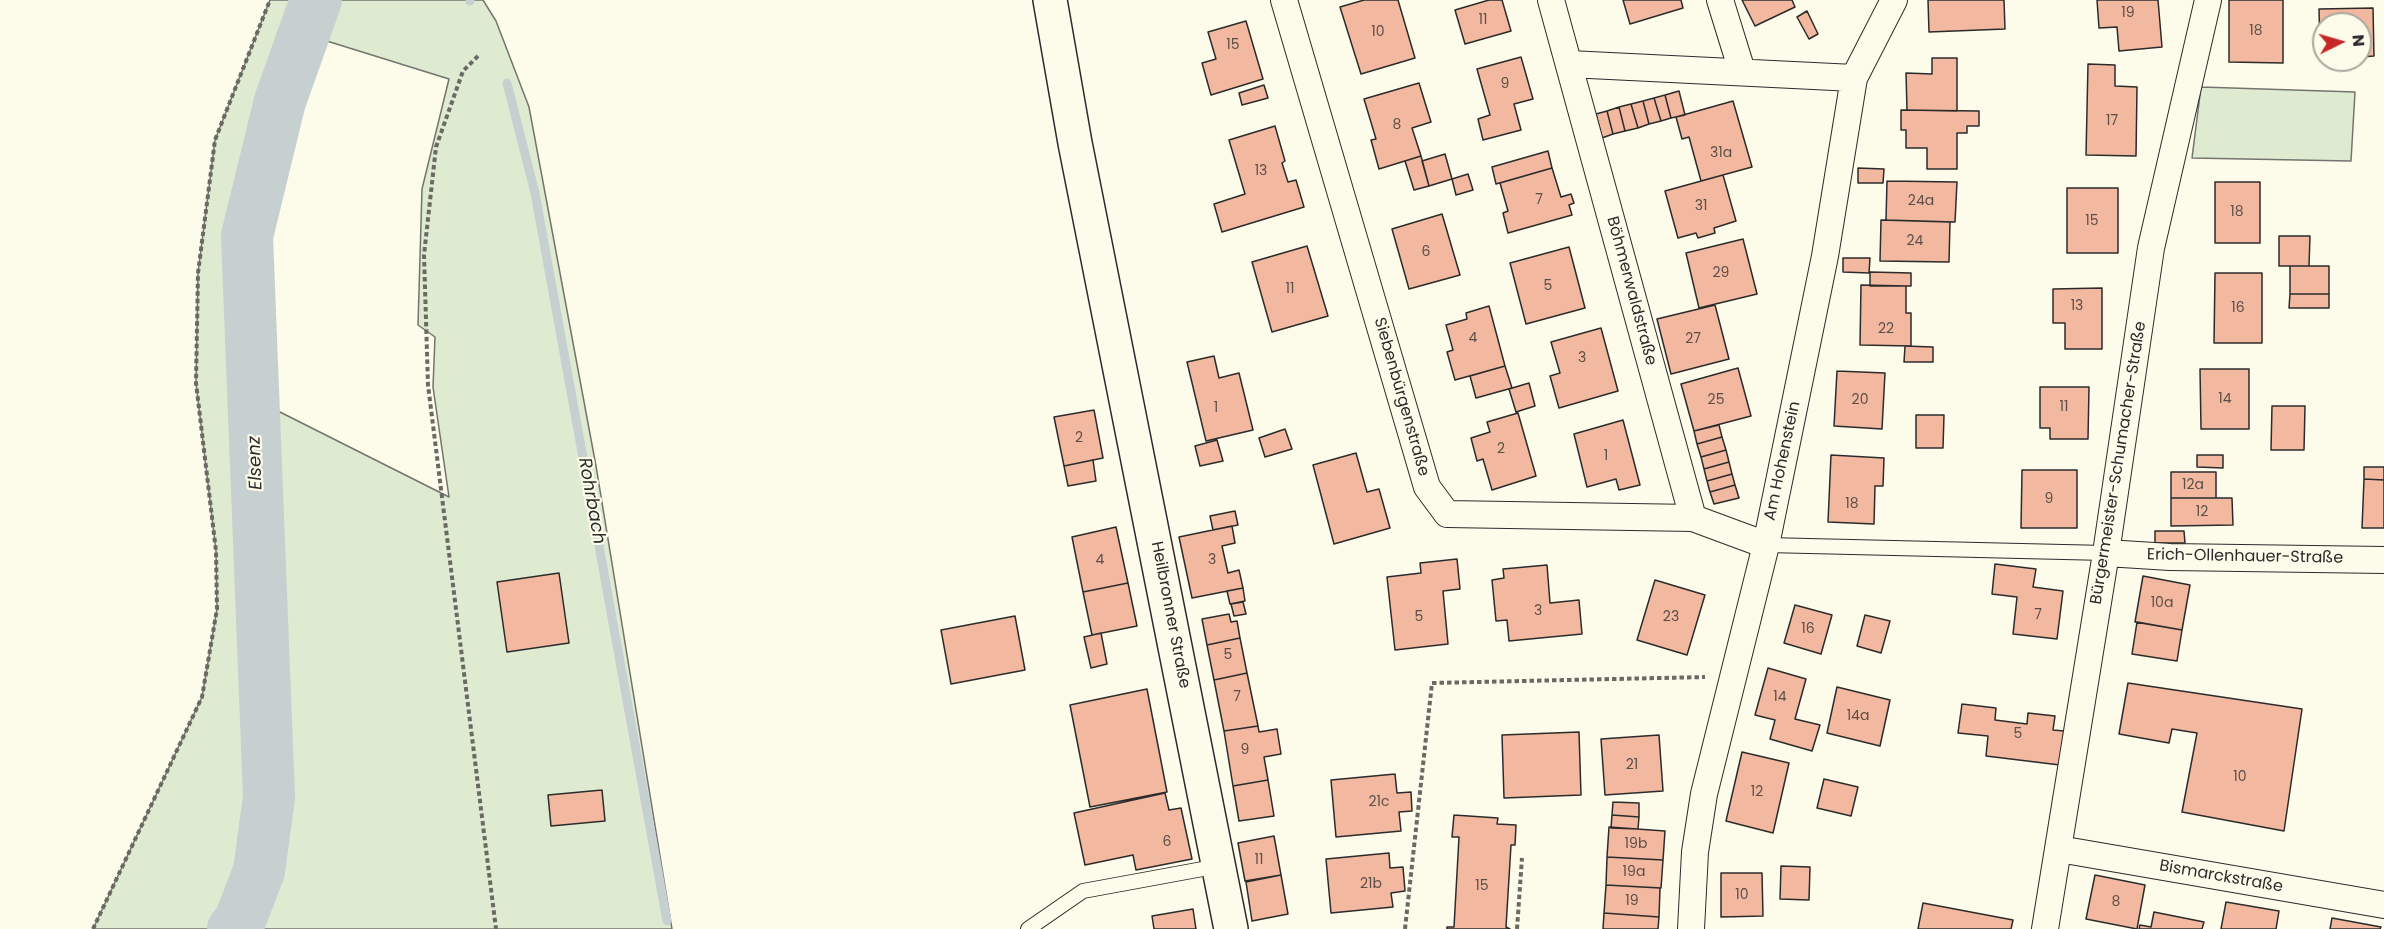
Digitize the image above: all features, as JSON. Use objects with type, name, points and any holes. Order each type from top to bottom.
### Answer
[{"type":"main road","name":"Heilbronner Straße","points":[[1050,0],[1075,143],[1231,929]]},
{"type":"street","name":"Siebenbürgenstraße","points":[[1284,0],[1427,487],[1448,514],[1693,518],[1766,545]]},
{"type":"street","name":"Böhmerwaldstraße","points":[[1551,0],[1693,518]]},
{"type":"street","points":[[1720,0],[1742,71]]},
{"type":"street","name":"Am Hohenstein","points":[[1691,929],[1695,852],[1704,794],[1766,545],[1825,256],[1854,78],[1894,0]]},
{"type":"street","name":"Bürgermeister-Schumacher-Straße","points":[[2045,929],[2106,553],[2151,248],[2208,0]]},
{"type":"street","points":[[1569,64],[1854,78]]},
{"type":"street","name":"Erich-Ollenhauer-Straße","points":[[2106,553],[2170,557],[2384,560]]},
{"type":"street","name":"Bismarckstraße","points":[[2059,849],[2384,905]]},
{"type":"lane","points":[[1766,545],[2106,553]]},
{"type":"lane","points":[[1028,929],[1083,891],[1219,866]]},
{"type":"path","points":[[93,929],[202,697],[217,609],[216,550],[196,383],[198,273],[215,140],[270,0]]},
{"type":"path","points":[[478,56],[463,71],[436,147],[424,255],[428,386],[496,929]]},
{"type":"path","points":[[1405,929],[1432,683],[1733,676]]},
{"type":"path","points":[[1517,929],[1522,858]]},
{"type":"green space","points":[[270,0],[483,0],[496,21],[529,107],[596,466],[672,929],[93,929],[202,697],[217,609],[216,551],[196,383],[198,273],[215,140]],"holes":[[[314,37],[449,79],[422,189],[418,325],[435,337],[433,387],[449,497],[262,403],[262,254]]]},
{"type":"green space","points":[[2201,87],[2355,92],[2351,161],[2192,158]]},
{"type":"building","points":[[1364,0],[1398,0],[1415,58],[1361,74],[1340,7]]},
{"type":"building","points":[[1489,0],[1502,0],[1511,31],[1465,44],[1455,10]]},
{"type":"building","points":[[1623,0],[1681,0],[1683,8],[1630,24]]},
{"type":"building","points":[[1742,0],[1792,0],[1795,7],[1755,26]]},
{"type":"building","points":[[1928,0],[2004,0],[2005,29],[1929,32]]},
{"type":"building","points":[[2097,0],[2158,0],[2162,47],[2119,51],[2117,27],[2099,28]]},
{"type":"building","points":[[2229,0],[2283,0],[2283,63],[2229,62]]},
{"type":"building","points":[[2373,8],[2374,56],[2372,56],[2372,12],[2319,12],[2319,9]]},
{"type":"building","points":[[1807,11],[1818,34],[1809,39],[1797,17]]},
{"type":"building","points":[[1246,21],[1263,79],[1211,95],[1202,63],[1216,59],[1208,32]]},
{"type":"building","points":[[1521,57],[1533,99],[1514,104],[1521,130],[1483,140],[1478,119],[1490,115],[1477,69]]},
{"type":"building","points":[[1932,58],[1957,58],[1957,111],[1907,110],[1906,73],[1932,74]]},
{"type":"building","points":[[2088,64],[2115,65],[2115,86],[2137,87],[2136,156],[2086,155]]},
{"type":"building","points":[[1419,83],[1431,122],[1412,128],[1421,156],[1379,169],[1371,140],[1376,139],[1364,99]]},
{"type":"building","points":[[1264,85],[1268,98],[1242,105],[1239,93]]},
{"type":"building","points":[[1679,91],[1685,115],[1671,118],[1665,95]]},
{"type":"building","points":[[1665,95],[1671,118],[1661,121],[1654,98]]},
{"type":"building","points":[[1654,98],[1661,121],[1649,124],[1643,101]]},
{"type":"building","points":[[1643,101],[1649,124],[1638,128],[1631,104]]},
{"type":"building","points":[[1733,101],[1752,167],[1701,181],[1689,137],[1682,139],[1676,117]]},
{"type":"building","points":[[1631,104],[1638,128],[1625,131],[1619,107]]},
{"type":"building","points":[[1619,107],[1625,131],[1613,134],[1607,111]]},
{"type":"building","points":[[1901,110],[1979,111],[1979,126],[1967,126],[1967,133],[1957,133],[1957,169],[1927,169],[1927,148],[1906,148],[1906,130],[1901,130]]},
{"type":"building","points":[[1607,111],[1613,134],[1602,138],[1596,114]]},
{"type":"building","points":[[1275,126],[1285,161],[1282,163],[1288,182],[1296,180],[1304,207],[1222,232],[1214,204],[1245,194],[1229,140]]},
{"type":"building","points":[[1548,151],[1552,168],[1496,184],[1492,167]]},
{"type":"building","points":[[1445,154],[1452,179],[1429,186],[1422,161]]},
{"type":"building","points":[[1421,156],[1429,186],[1414,190],[1405,161]]},
{"type":"building","points":[[1552,168],[1561,197],[1571,194],[1574,203],[1569,205],[1572,215],[1508,233],[1503,213],[1508,211],[1500,183]]},
{"type":"building","points":[[1858,168],[1884,169],[1883,183],[1858,183]]},
{"type":"building","points":[[1468,174],[1473,190],[1456,195],[1452,179]]},
{"type":"building","points":[[1723,175],[1736,221],[1714,228],[1715,233],[1698,238],[1696,233],[1678,238],[1665,191]]},
{"type":"building","points":[[1887,181],[1957,182],[1955,222],[1886,220]]},
{"type":"building","points":[[2215,182],[2260,182],[2260,243],[2215,243]]},
{"type":"building","points":[[2067,188],[2118,188],[2118,253],[2067,253]]},
{"type":"building","points":[[1442,214],[1460,275],[1409,289],[1392,229]]},
{"type":"building","points":[[1881,220],[1950,222],[1949,262],[1880,261]]},
{"type":"building","points":[[2279,236],[2310,236],[2309,266],[2279,266]]},
{"type":"building","points":[[1743,239],[1757,294],[1699,308],[1686,253]]},
{"type":"building","points":[[1307,246],[1328,316],[1272,332],[1252,262]]},
{"type":"building","points":[[1569,247],[1585,308],[1526,324],[1510,263]]},
{"type":"building","points":[[1843,258],[1870,258],[1869,273],[1843,272]]},
{"type":"building","points":[[2290,266],[2329,266],[2329,294],[2290,294]]},
{"type":"building","points":[[1870,272],[1911,273],[1911,286],[1870,286]]},
{"type":"building","points":[[2215,273],[2262,273],[2262,343],[2214,343]]},
{"type":"building","points":[[1861,285],[1906,286],[1906,313],[1911,313],[1911,346],[1860,345]]},
{"type":"building","points":[[2102,288],[2102,349],[2065,349],[2065,323],[2053,323],[2053,289]]},
{"type":"building","points":[[2290,294],[2329,294],[2329,308],[2289,308]]},
{"type":"building","points":[[1715,305],[1729,359],[1671,374],[1657,319]]},
{"type":"building","points":[[1489,306],[1505,366],[1455,380],[1447,352],[1453,350],[1446,325],[1467,319],[1466,313]]},
{"type":"building","points":[[1601,328],[1618,391],[1559,408],[1550,376],[1560,373],[1551,342]]},
{"type":"building","points":[[1905,346],[1933,347],[1933,362],[1904,362]]},
{"type":"building","points":[[1214,356],[1219,378],[1239,373],[1253,430],[1206,441],[1187,362]]},
{"type":"building","points":[[1505,366],[1512,388],[1476,398],[1470,376]]},
{"type":"building","points":[[1738,368],[1751,416],[1694,431],[1681,384]]},
{"type":"building","points":[[2200,369],[2249,369],[2249,429],[2201,429]]},
{"type":"building","points":[[1837,371],[1885,373],[1882,429],[1834,426]]},
{"type":"building","points":[[1529,383],[1535,406],[1516,412],[1509,389]]},
{"type":"building","points":[[2040,387],[2089,387],[2088,439],[2050,439],[2050,428],[2040,428]]},
{"type":"building","points":[[2272,406],[2305,406],[2304,450],[2271,450]]},
{"type":"building","points":[[1094,410],[1103,458],[1064,466],[1054,417]]},
{"type":"building","points":[[1518,413],[1536,476],[1492,490],[1483,459],[1477,461],[1471,438],[1490,432],[1487,422]]},
{"type":"building","points":[[1916,415],[1944,415],[1943,448],[1916,448]]},
{"type":"building","points":[[1623,420],[1640,485],[1619,490],[1616,479],[1587,487],[1574,434]]},
{"type":"building","points":[[1719,425],[1722,437],[1697,444],[1694,431]]},
{"type":"building","points":[[1285,429],[1292,449],[1265,457],[1259,438]]},
{"type":"building","points":[[1722,437],[1726,450],[1701,457],[1697,444]]},
{"type":"building","points":[[1217,440],[1223,461],[1200,466],[1195,446]]},
{"type":"building","points":[[1726,450],[1729,462],[1704,469],[1701,457]]},
{"type":"building","points":[[1356,453],[1367,492],[1379,489],[1390,528],[1334,544],[1313,465]]},
{"type":"building","points":[[1831,455],[1884,458],[1883,486],[1875,486],[1874,524],[1828,522]]},
{"type":"building","points":[[2197,455],[2223,455],[2223,468],[2197,467]]},
{"type":"building","points":[[1093,460],[1096,481],[1068,486],[1064,466]]},
{"type":"building","points":[[1729,462],[1732,474],[1707,481],[1704,469]]},
{"type":"building","points":[[2364,467],[2384,467],[2384,480],[2364,479]]},
{"type":"building","points":[[2022,470],[2077,470],[2077,528],[2021,528]]},
{"type":"building","points":[[2171,472],[2216,472],[2216,498],[2171,498]]},
{"type":"building","points":[[1732,474],[1735,485],[1710,492],[1707,481]]},
{"type":"building","points":[[2364,479],[2384,480],[2384,528],[2362,528]]},
{"type":"building","points":[[1735,485],[1739,498],[1714,504],[1710,492]]},
{"type":"building","points":[[2171,498],[2232,498],[2233,525],[2171,526]]},
{"type":"building","points":[[1235,511],[1238,525],[1213,530],[1210,516]]},
{"type":"building","points":[[1232,526],[1235,543],[1222,546],[1228,573],[1239,570],[1243,588],[1192,598],[1179,537]]},
{"type":"building","points":[[1116,527],[1128,583],[1083,592],[1072,537]]},
{"type":"building","points":[[2155,531],[2184,531],[2185,543],[2155,543]]},
{"type":"building","points":[[1457,559],[1460,589],[1443,591],[1448,644],[1395,650],[1387,577],[1421,573],[1420,563]]},
{"type":"building","points":[[1995,564],[2036,569],[2033,587],[2063,591],[2057,639],[2013,634],[2017,597],[1992,594]]},
{"type":"building","points":[[1547,565],[1550,603],[1579,600],[1582,634],[1509,641],[1507,620],[1496,621],[1492,580],[1504,578],[1503,569]]},
{"type":"building","points":[[559,573],[569,643],[507,652],[497,582]]},
{"type":"building","points":[[2143,576],[2190,585],[2182,630],[2135,622]]},
{"type":"building","points":[[1655,580],[1705,595],[1687,655],[1637,640]]},
{"type":"building","points":[[1128,583],[1137,626],[1092,635],[1083,592]]},
{"type":"building","points":[[1243,588],[1245,601],[1230,604],[1227,591]]},
{"type":"building","points":[[1243,602],[1246,614],[1234,616],[1231,604]]},
{"type":"building","points":[[1795,605],[1832,615],[1821,654],[1784,643]]},
{"type":"building","points":[[1229,614],[1231,622],[1237,621],[1240,638],[1207,645],[1202,619]]},
{"type":"building","points":[[1865,615],[1890,621],[1881,653],[1857,646]]},
{"type":"building","points":[[1015,616],[1025,670],[951,684],[941,630]]},
{"type":"building","points":[[2137,622],[2182,630],[2177,661],[2132,654]]},
{"type":"building","points":[[1101,633],[1107,664],[1091,668],[1084,637]]},
{"type":"building","points":[[1240,638],[1247,673],[1214,680],[1207,645]]},
{"type":"building","points":[[1768,668],[1806,679],[1795,719],[1820,725],[1812,751],[1770,739],[1775,720],[1755,715]]},
{"type":"building","points":[[1247,673],[1258,726],[1224,731],[1214,680]]},
{"type":"building","points":[[2128,683],[2302,709],[2284,831],[2182,812],[2197,733],[2172,729],[2169,743],[2119,734]]},
{"type":"building","points":[[1837,687],[1890,700],[1880,746],[1827,733]]},
{"type":"building","points":[[1147,689],[1167,792],[1090,807],[1070,705]]},
{"type":"building","points":[[1962,704],[1996,708],[1995,720],[2027,724],[2028,713],[2055,716],[2053,730],[2064,731],[2060,765],[1986,756],[1988,736],[1958,733]]},
{"type":"building","points":[[1258,726],[1259,732],[1277,729],[1281,754],[1264,757],[1268,780],[1233,786],[1224,731]]},
{"type":"building","points":[[1579,732],[1581,795],[1504,798],[1502,735]]},
{"type":"building","points":[[1659,735],[1663,791],[1605,795],[1601,739]]},
{"type":"building","points":[[1742,752],[1789,763],[1773,833],[1726,821]]},
{"type":"building","points":[[1395,774],[1397,793],[1411,792],[1412,811],[1399,812],[1401,831],[1336,837],[1331,780]]},
{"type":"building","points":[[1824,779],[1858,787],[1851,816],[1817,808]]},
{"type":"building","points":[[1268,780],[1274,816],[1239,821],[1233,786]]},
{"type":"building","points":[[602,790],[605,821],[551,826],[548,795]]},
{"type":"building","points":[[1165,793],[1169,810],[1181,808],[1192,859],[1136,870],[1133,855],[1085,865],[1074,813]]},
{"type":"building","points":[[1613,802],[1639,803],[1639,817],[1612,815]]},
{"type":"building","points":[[1454,815],[1498,818],[1497,824],[1516,825],[1515,845],[1511,845],[1506,927],[1510,929],[1447,929],[1447,927],[1454,927],[1459,837],[1452,837]]},
{"type":"building","points":[[1612,815],[1639,817],[1638,829],[1611,828]]},
{"type":"building","points":[[1609,827],[1665,831],[1663,860],[1607,857]]},
{"type":"building","points":[[1274,836],[1281,875],[1245,881],[1238,843]]},
{"type":"building","points":[[1389,853],[1390,868],[1403,867],[1405,891],[1391,893],[1393,907],[1331,913],[1326,859]]},
{"type":"building","points":[[1607,857],[1663,860],[1661,888],[1606,885]]},
{"type":"building","points":[[1781,866],[1810,867],[1809,900],[1780,899]]},
{"type":"building","points":[[1721,873],[1762,873],[1763,916],[1721,917]]},
{"type":"building","points":[[1281,875],[1288,914],[1252,921],[1246,882]]},
{"type":"building","points":[[2095,875],[2145,885],[2137,929],[2086,919]]},
{"type":"building","points":[[1606,885],[1660,888],[1659,917],[1604,913]]},
{"type":"building","points":[[2226,902],[2279,911],[2276,929],[2221,929]]},
{"type":"building","points":[[1923,903],[2013,920],[2011,929],[1918,929]]},
{"type":"building","points":[[1193,909],[1196,929],[1154,929],[1152,916]]},
{"type":"building","points":[[2154,912],[2204,922],[2202,929],[2139,929],[2140,925],[2151,927]]},
{"type":"building","points":[[1604,913],[1659,917],[1658,929],[1603,929]]},
{"type":"building","points":[[2332,918],[2381,927],[2380,929],[2330,929]]},
{"type":"waterway","name":"Elsenz","points":[[233,929],[239,923],[259,871],[269,797],[247,236],[280,101],[316,0]]},
{"type":"waterway","name":"Rohrbach","points":[[507,83],[535,193],[667,921]]}]
